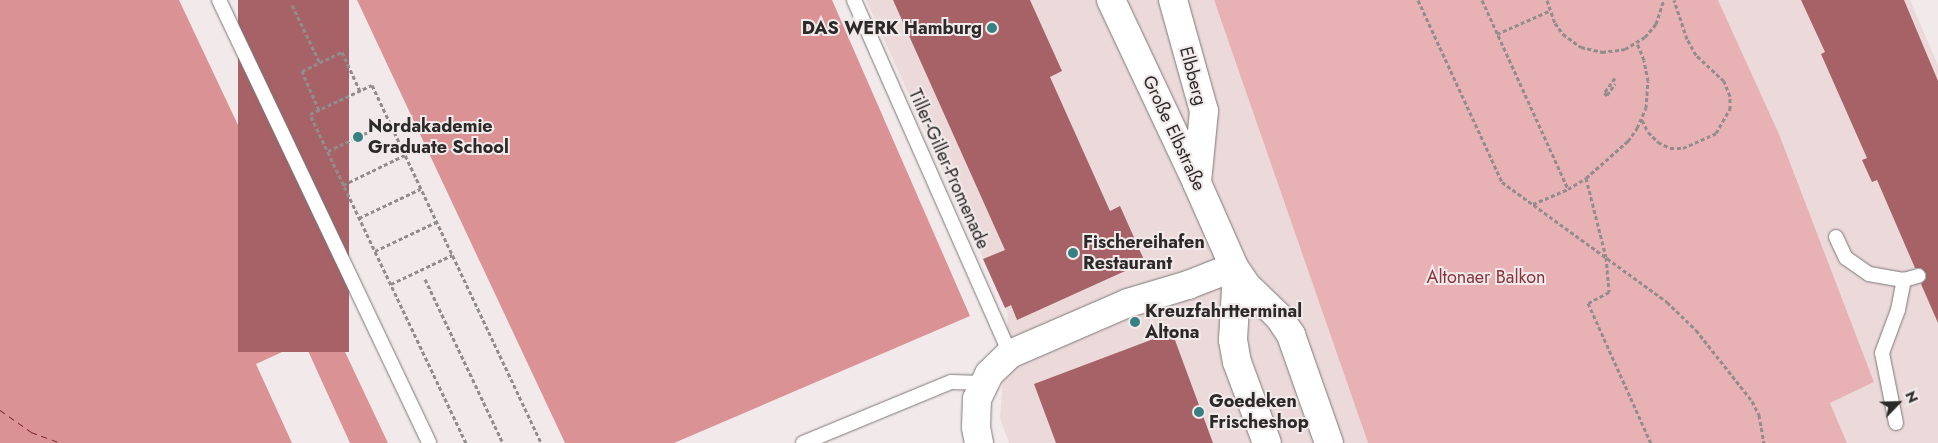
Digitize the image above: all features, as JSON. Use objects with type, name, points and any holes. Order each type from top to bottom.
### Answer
[{"type":"street","name":"Große Elbstraße","points":[[1111,0],[1197,183],[1234,267],[1247,286],[1279,317],[1291,335],[1329,443]]},
{"type":"street","name":"Elbberg","points":[[1173,0],[1204,111],[1197,183]]},
{"type":"street","points":[[980,443],[975,412],[983,383],[999,362],[1010,354],[1128,304],[1188,285],[1234,267]]},
{"type":"street","name":"Große Elbstraße","points":[[1234,267],[1236,289],[1233,340],[1237,362],[1267,443]]},
{"type":"lane","points":[[219,0],[429,443]]},
{"type":"lane","name":"Tiller-Giller-Promenade","points":[[854,0],[1010,354]]},
{"type":"lane","points":[[1836,237],[1846,258],[1869,274],[1904,280],[1918,276]]},
{"type":"lane","points":[[1896,423],[1882,353],[1898,310],[1904,280]]},
{"type":"lane","points":[[803,443],[950,382],[983,383]]},
{"type":"path","points":[[1418,0],[1502,182],[1667,302],[1696,330],[1752,401],[1758,415],[1764,443]]},
{"type":"path","points":[[1482,0],[1568,189]]},
{"type":"path","points":[[1547,0],[1549,12],[1563,34],[1581,47],[1592,51],[1614,52],[1637,43],[1656,24],[1664,0]]},
{"type":"path","points":[[1642,120],[1648,132],[1658,142],[1670,148],[1683,148],[1716,133],[1730,108],[1730,96],[1724,81],[1696,55],[1674,0]]},
{"type":"path","points":[[292,5],[320,63]]},
{"type":"path","points":[[1496,34],[1549,12]]},
{"type":"path","points":[[1532,204],[1568,189],[1586,178],[1628,141],[1642,120],[1646,108],[1648,81],[1644,60],[1637,43]]},
{"type":"path","points":[[319,110],[302,71],[342,52],[360,91]]},
{"type":"path","points":[[1615,78],[1604,93],[1607,95],[1615,84]]},
{"type":"path","points":[[466,443],[310,114],[372,85],[541,443]]},
{"type":"path","points":[[328,150],[389,122]]},
{"type":"path","points":[[343,185],[405,155]]},
{"type":"path","points":[[1586,178],[1606,257],[1609,292],[1588,303],[1650,443]]},
{"type":"path","points":[[359,218],[420,189]]},
{"type":"path","points":[[375,251],[436,222]]},
{"type":"path","points":[[391,284],[452,255]]},
{"type":"path","points":[[425,279],[503,443]]},
{"type":"shaded area","points":[[0,0],[179,0],[388,443],[0,443]]},
{"type":"shaded area","points":[[357,0],[832,0],[970,316],[674,443],[565,443]]},
{"type":"shaded area","points":[[866,0],[1214,0],[1368,443],[1009,443],[1000,418],[1008,313]]},
{"type":"shaded area","points":[[1718,0],[1910,0],[1938,65],[1938,443],[1847,443],[1830,403],[1874,382],[1779,134]]},
{"type":"green space","name":"Altonaer Balkon","points":[[1214,0],[1718,0],[1779,134],[1874,382],[1830,403],[1847,443],[1368,443]]},
{"type":"pier","points":[[304,342],[350,443],[292,443],[256,364]]},
{"type":"building","points":[[238,0],[349,0],[349,352],[238,352]]},
{"type":"building","points":[[893,0],[1030,0],[1062,71],[1050,77],[1110,211],[1120,206],[1145,262],[1017,320],[1011,305],[1005,308],[983,259],[1005,250]]},
{"type":"building","points":[[1801,0],[1904,0],[1938,81],[1938,323],[1921,284],[1926,279],[1926,273],[1921,268],[1915,268],[1877,180],[1872,182],[1862,160],[1867,158],[1821,54],[1825,52]]},
{"type":"building","points":[[1172,332],[1213,443],[1056,443],[1034,384]]},
{"type":"ferry route","points":[[0,410],[31,432],[61,443]]},
{"type":"place","name":"DAS WERK Hamburg","points":[[992,28]]},
{"type":"place","name":"Nordakademie Graduate School","points":[[358,137]]},
{"type":"place","name":"Fischereihafen Restaurant","points":[[1073,253]]},
{"type":"place","name":"Kreuzfahrtterminal Altona","points":[[1135,322]]},
{"type":"place","name":"Goedeken Frischeshop","points":[[1199,412]]}]
